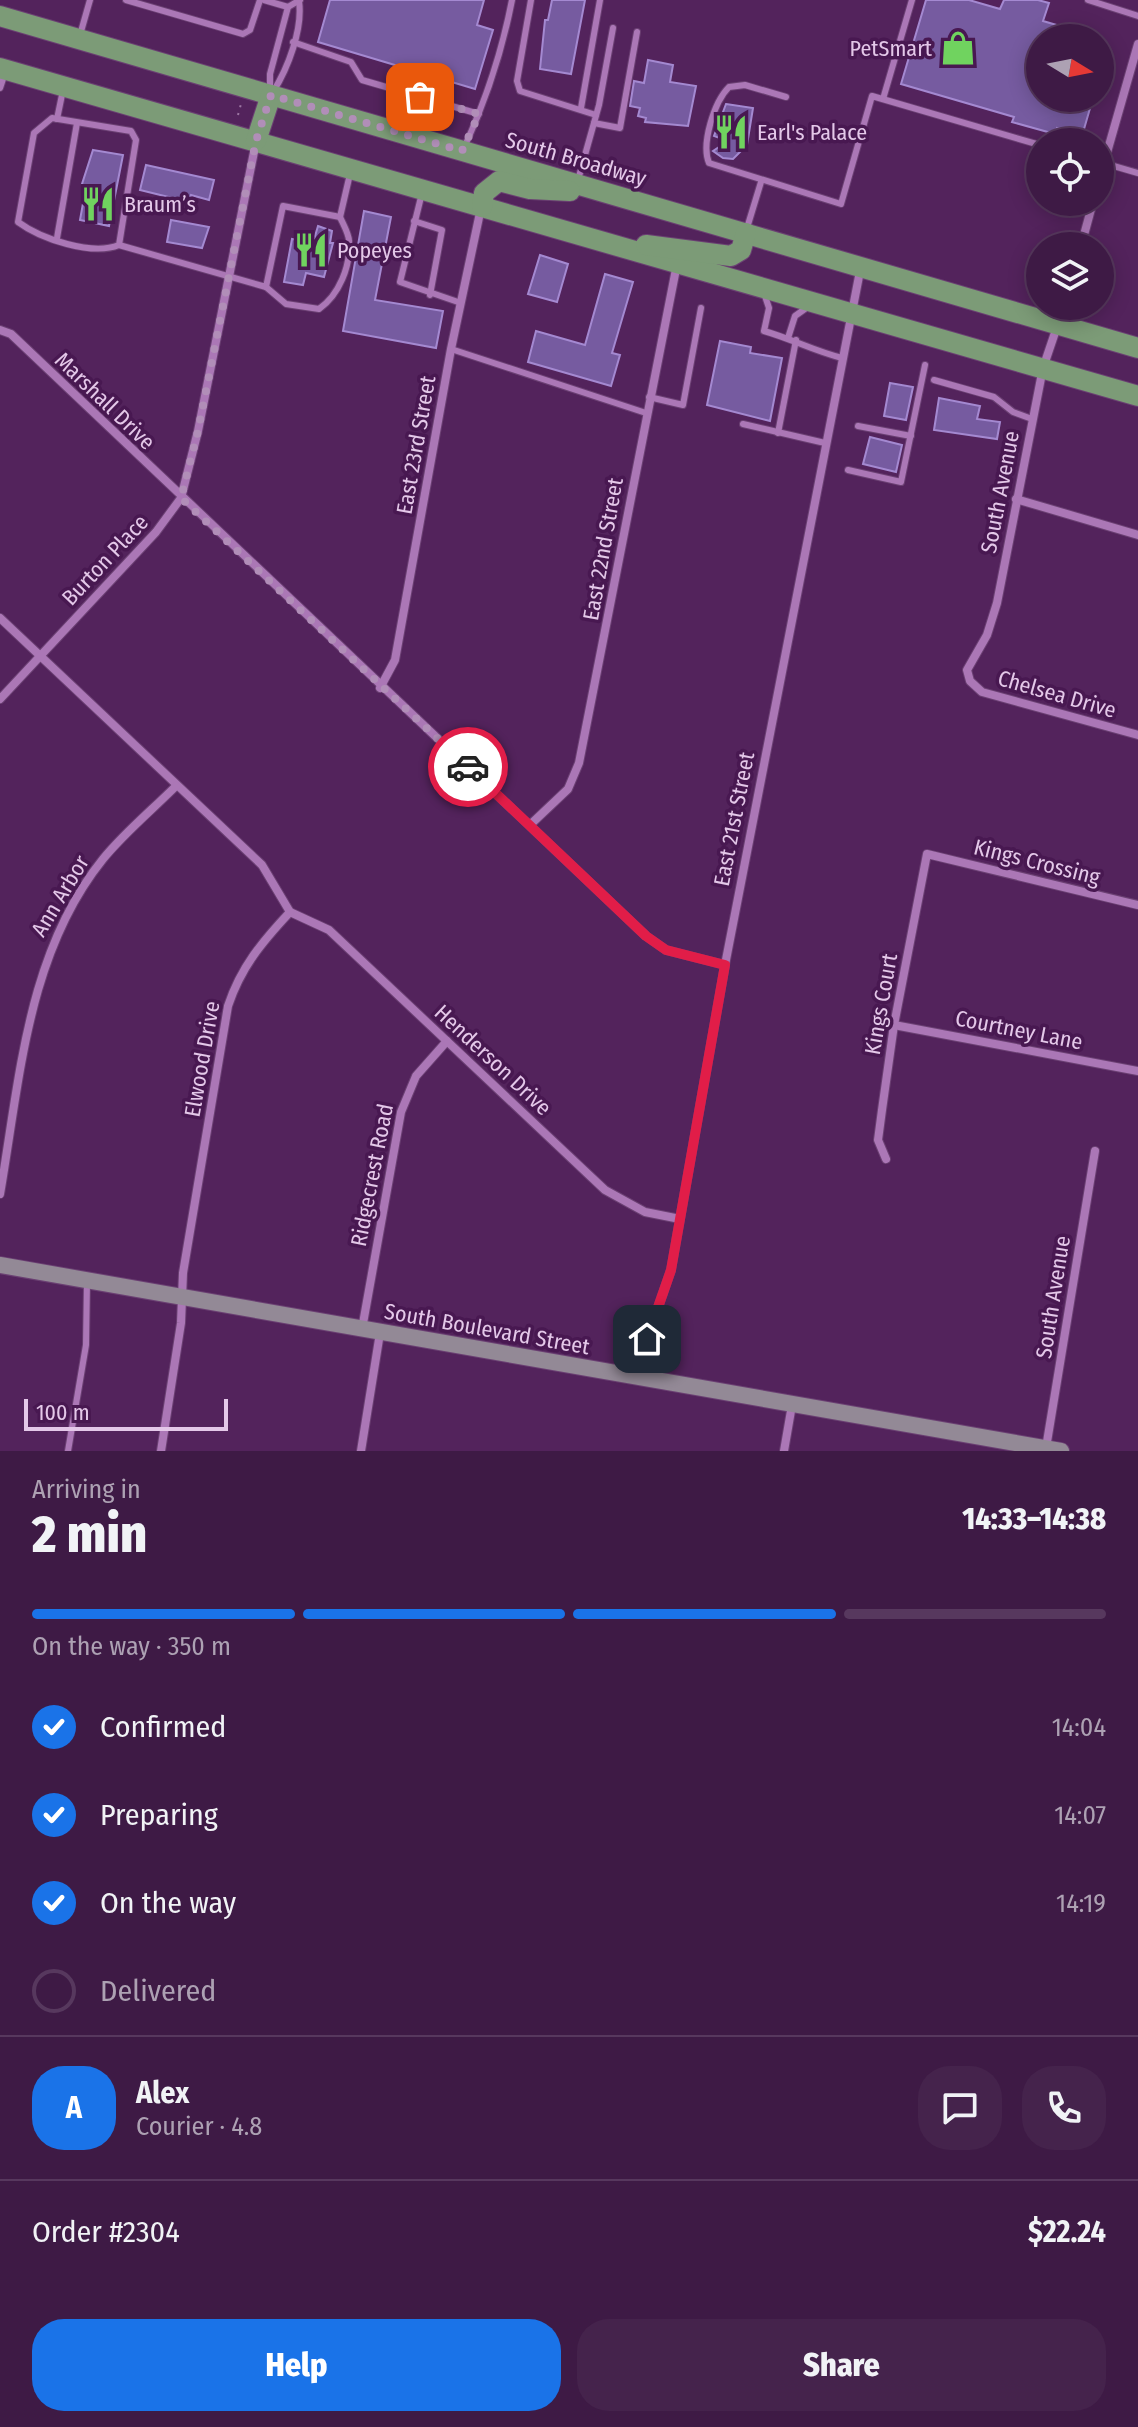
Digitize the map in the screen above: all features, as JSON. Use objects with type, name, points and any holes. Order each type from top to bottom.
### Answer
[{"type":"main road","name":"South Broadway","points":[[0,16],[601,192],[861,265],[1026,306]]},
{"type":"main road","points":[[2,75],[64,87],[256,141],[1138,396]]},
{"type":"main road","points":[[256,141],[271,95]]},
{"type":"main road","points":[[482,207],[484,193],[499,181],[530,189],[601,192]]},
{"type":"main road","points":[[602,241],[731,256],[741,250],[746,233]]},
{"type":"main road","name":"South Broadway","points":[[1073,320],[1138,348]]},
{"type":"main road","name":"South Boulevard Street","points":[[0,1265],[1054,1450]]},
{"type":"street","points":[[1113,128],[1138,44]]},
{"type":"street","name":"Burton Place","points":[[0,699],[172,514],[181,498],[189,473],[256,141]]},
{"type":"street","name":"East 23rd Street","points":[[380,688],[395,660],[451,349],[482,207]]},
{"type":"street","name":"East 22nd Street","points":[[531,824],[568,789],[579,763],[677,263]]},
{"type":"street","name":"East 21st Street","points":[[642,1378],[647,1339],[671,1270],[725,965],[861,265]]},
{"type":"street","name":"South Avenue","points":[[970,681],[967,670],[987,635],[997,603],[1043,368],[1059,320]]},
{"type":"street","name":"Marshall Drive","points":[[0,330],[11,334],[380,688],[531,824],[646,936],[666,950],[725,965]]},
{"type":"street","points":[[1016,499],[1138,535]]},
{"type":"street","points":[[0,618],[262,865],[290,912]]},
{"type":"street","name":"Chelsea Drive","points":[[970,681],[982,692],[1138,735]]},
{"type":"street","name":"Ann Arbor","points":[[0,1194],[27,1034],[45,958],[66,913],[103,859],[176,786]]},
{"type":"street","name":"Kings Crossing","points":[[927,854],[1138,905]]},
{"type":"street","name":"Kings Court","points":[[886,1159],[878,1140],[894,1025],[927,854]]},
{"type":"street","name":"Henderson Drive","points":[[290,912],[329,930],[605,1190],[645,1212],[680,1219]]},
{"type":"street","name":"Elwood Drive","points":[[161,1451],[183,1273],[228,1006],[238,976],[258,947],[290,912]]},
{"type":"street","name":"Courtney Lane","points":[[894,1025],[1138,1071]]},
{"type":"street","name":"Ridgecrest Road","points":[[362,1329],[401,1112],[416,1076],[447,1041]]},
{"type":"street","name":"South Avenue","points":[[1054,1450],[1095,1151]]},
{"type":"street","points":[[361,1451],[380,1333]]},
{"type":"street","points":[[784,1451],[792,1404]]},
{"type":"lane","points":[[78,39],[90,0]]},
{"type":"lane","points":[[126,0],[243,34],[250,30],[262,0],[288,7]]},
{"type":"lane","points":[[299,0],[300,13],[293,42],[282,77],[271,95],[270,74],[288,7],[299,0]]},
{"type":"lane","points":[[462,151],[479,114],[505,38],[512,0]]},
{"type":"lane","points":[[531,0],[517,81],[520,91],[528,97],[581,108],[596,115]]},
{"type":"lane","points":[[581,108],[600,0]]},
{"type":"lane","points":[[883,99],[912,0]]},
{"type":"lane","points":[[1088,0],[1138,16]]},
{"type":"lane","points":[[577,185],[596,115],[613,28]]},
{"type":"lane","points":[[594,123],[620,128],[637,32]]},
{"type":"lane","points":[[293,42],[351,62],[362,80],[479,114]]},
{"type":"lane","points":[[786,97],[736,84],[722,94],[705,150],[709,163],[761,182],[841,204],[872,96],[1026,141]]},
{"type":"lane","points":[[57,119],[64,87]]},
{"type":"lane","points":[[119,245],[136,141],[131,131],[136,108]]},
{"type":"lane","points":[[131,131],[51,118],[34,133],[18,221],[29,230],[57,238],[106,250],[119,245],[266,287],[286,304],[319,309],[332,300],[339,289],[350,240],[340,217],[351,169]]},
{"type":"lane","points":[[57,238],[77,123]]},
{"type":"lane","points":[[1114,166],[1138,173]]},
{"type":"lane","points":[[746,233],[761,182]]},
{"type":"lane","points":[[423,190],[400,282],[430,295],[461,303]]},
{"type":"lane","points":[[266,287],[283,206],[340,217]]},
{"type":"lane","points":[[414,221],[442,230],[430,295]]},
{"type":"lane","points":[[759,287],[769,308],[764,331],[796,340],[807,349],[842,358]]},
{"type":"lane","points":[[788,338],[795,316],[814,303]]},
{"type":"lane","points":[[649,397],[683,405],[701,308]]},
{"type":"lane","points":[[778,433],[796,340]]},
{"type":"lane","points":[[451,349],[646,413]]},
{"type":"lane","points":[[848,470],[901,482],[925,365]]},
{"type":"lane","points":[[934,380],[994,397],[1013,412],[1032,419]]},
{"type":"lane","points":[[743,424],[825,443]]},
{"type":"lane","points":[[858,426],[911,436]]},
{"type":"lane","points":[[68,1451],[86,1345],[87,1281]]},
{"type":"path","points":[[238,115],[243,99]]},
{"type":"building","points":[[330,0],[484,0],[477,25],[493,30],[475,89],[318,42]]},
{"type":"building","points":[[552,0],[585,0],[571,74],[540,69],[545,20],[548,20]]},
{"type":"building","name":"PetSmart","points":[[926,0],[969,0],[1000,9],[1004,0],[1038,0],[1049,3],[1043,21],[1053,24],[1026,24],[1026,112],[1089,112],[1084,128],[1034,128],[1012,122],[1014,117],[901,84]]},
{"type":"building","points":[[648,60],[673,65],[670,82],[696,86],[688,126],[645,122],[646,118],[638,116],[640,108],[630,106],[634,81],[644,83]]},
{"type":"building","name":"Earl's Palace","points":[[726,104],[753,108],[747,145],[733,159],[723,158],[713,151],[728,141],[714,136]]},
{"type":"building","name":"Braum’s","points":[[93,150],[123,155],[109,226],[80,220],[86,187],[82,184]]},
{"type":"building","points":[[146,165],[214,180],[209,200],[191,195],[189,202],[140,190]]},
{"type":"building","points":[[364,211],[391,217],[375,300],[443,311],[436,348],[343,331]]},
{"type":"building","points":[[171,220],[209,227],[202,248],[167,242]]},
{"type":"building","name":"Popeyes","points":[[318,226],[332,231],[330,243],[333,243],[324,277],[306,273],[303,285],[284,282],[292,239],[313,243]]},
{"type":"building","points":[[540,255],[568,264],[557,302],[528,294]]},
{"type":"building","points":[[605,274],[633,282],[612,353],[620,355],[611,386],[528,362],[536,331],[585,345]]},
{"type":"building","points":[[720,341],[751,347],[750,353],[782,358],[770,421],[707,405]]},
{"type":"building","points":[[890,383],[913,387],[906,420],[884,416]]},
{"type":"building","points":[[939,398],[980,406],[977,419],[1000,422],[997,439],[934,430]]},
{"type":"building","points":[[870,437],[902,445],[896,472],[863,464]]},
{"type":"way so far","points":[[420,97],[479,114],[462,151],[271,95],[256,141],[198,431],[181,498],[380,688],[468,767]]},
{"type":"place","name":"PetSmart","points":[[958,48]]},
{"type":"place","name":"Earl's Palace","points":[[731,132]]},
{"type":"place","name":"Braum’s","points":[[98,204]]},
{"type":"place","name":"Popeyes","points":[[311,250]]},
{"type":"route","points":[[468,767],[646,936],[666,950],[725,965],[671,1270],[647,1339]]}]
